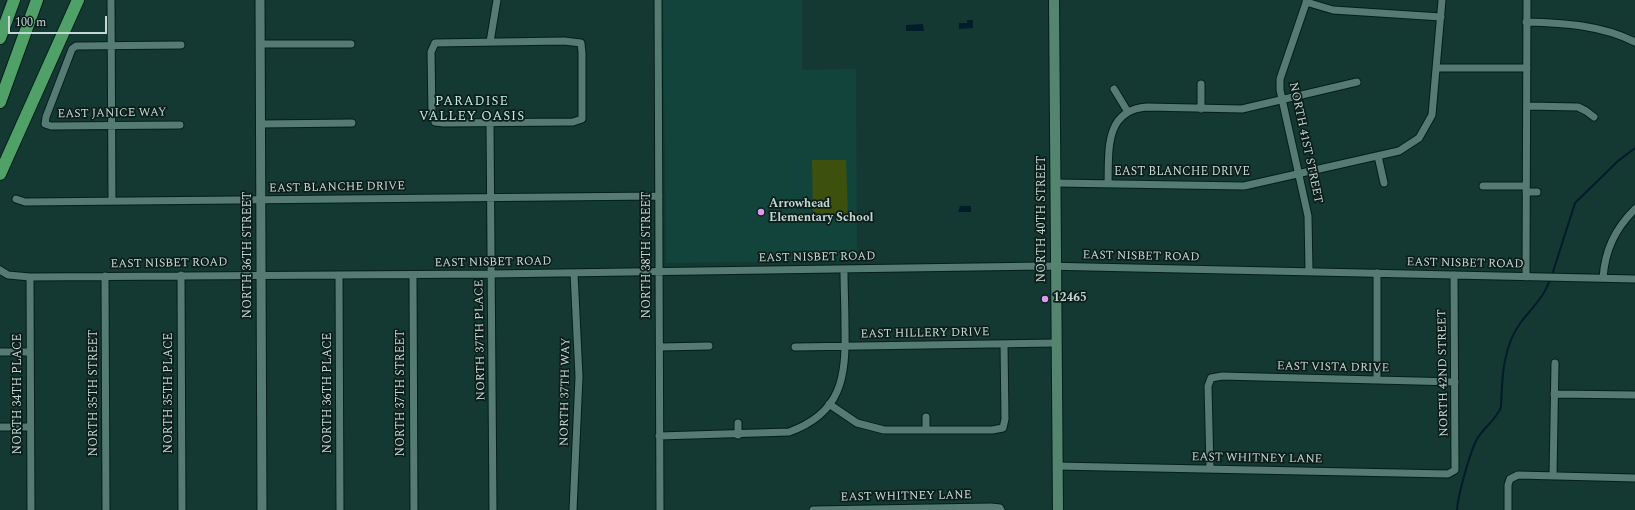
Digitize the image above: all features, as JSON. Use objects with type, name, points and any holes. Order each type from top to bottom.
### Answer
[{"type":"highway","points":[[0,38],[14,0]]},
{"type":"highway","points":[[0,102],[37,0]]},
{"type":"highway","points":[[0,174],[78,0]]},
{"type":"main road","name":"NORTH 40TH STREET","points":[[1054,0],[1058,510]]},
{"type":"street","points":[[111,0],[112,201]]},
{"type":"street","name":"NORTH 36TH STREET","points":[[260,0],[262,510]]},
{"type":"street","points":[[490,42],[497,0]]},
{"type":"street","name":"NORTH 38TH STREET","points":[[658,0],[660,510]]},
{"type":"street","points":[[1442,0],[1437,68],[1527,68]]},
{"type":"street","points":[[1526,0],[1526,277]]},
{"type":"street","points":[[1307,1],[1333,10],[1441,17]]},
{"type":"street","name":"NORTH 41ST STREET","points":[[1307,1],[1280,79],[1282,100],[1308,216],[1309,271]]},
{"type":"street","points":[[1526,22],[1577,24],[1596,28],[1635,42]]},
{"type":"street","points":[[564,41],[580,43],[582,53],[582,119],[573,122],[435,122],[432,114],[431,52],[435,43],[490,42],[564,41]]},
{"type":"street","points":[[260,44],[351,44]]},
{"type":"street","points":[[111,46],[181,45]]},
{"type":"street","name":"EAST JANICE WAY","points":[[111,46],[76,46],[72,49],[46,117],[45,124],[51,126],[180,124]]},
{"type":"street","name":"EAST BLANCHE DRIVE","points":[[1055,183],[1244,186],[1299,175],[1399,151],[1419,138],[1432,115],[1437,68]]},
{"type":"street","points":[[1108,184],[1110,139],[1116,123],[1128,112],[1139,108],[1242,109],[1356,82]]},
{"type":"street","points":[[1201,109],[1202,84]]},
{"type":"street","points":[[1114,89],[1128,112]]},
{"type":"street","points":[[1526,106],[1578,107],[1594,118]]},
{"type":"street","name":"NORTH 37TH PLACE","points":[[490,122],[493,510]]},
{"type":"street","points":[[260,124],[352,123]]},
{"type":"street","points":[[1378,156],[1384,183]]},
{"type":"street","points":[[1483,186],[1526,189],[1538,192]]},
{"type":"street","name":"EAST BLANCHE DRIVE","points":[[16,199],[25,202],[659,196]]},
{"type":"street","points":[[1602,278],[1607,252],[1612,239],[1620,226],[1635,209]]},
{"type":"street","name":"EAST NISBET ROAD","points":[[0,270],[8,275],[30,277],[261,274],[339,276],[574,274],[660,271],[1056,266],[1635,279]]},
{"type":"street","points":[[659,436],[738,435],[789,432],[800,428],[821,414],[835,398],[844,373],[844,269]]},
{"type":"street","points":[[1377,273],[1377,380]]},
{"type":"street","name":"NORTH 37TH WAY","points":[[573,510],[580,377],[574,274]]},
{"type":"street","name":"NORTH 35TH PLACE","points":[[181,275],[182,510]]},
{"type":"street","name":"NORTH 37TH STREET","points":[[412,275],[414,510]]},
{"type":"street","name":"NORTH 42ND STREET","points":[[1454,275],[1455,470]]},
{"type":"street","name":"NORTH 35TH STREET","points":[[105,276],[106,510]]},
{"type":"street","name":"NORTH 36TH PLACE","points":[[339,276],[340,510]]},
{"type":"street","name":"NORTH 34TH PLACE","points":[[30,277],[31,510]]},
{"type":"street","name":"EAST HILLERY DRIVE","points":[[795,347],[1056,343]]},
{"type":"street","points":[[829,404],[857,423],[869,427],[895,431],[1003,428],[1005,419],[1004,344]]},
{"type":"street","points":[[660,347],[709,346]]},
{"type":"street","points":[[0,352],[30,352]]},
{"type":"street","points":[[1553,476],[1555,363]]},
{"type":"street","name":"EAST VISTA DRIVE","points":[[1210,469],[1208,386],[1211,378],[1222,376],[1455,382]]},
{"type":"street","points":[[1554,394],[1635,396]]},
{"type":"street","points":[[926,417],[926,430]]},
{"type":"street","points":[[738,423],[738,435]]},
{"type":"street","points":[[0,427],[30,427]]},
{"type":"street","name":"EAST WHITNEY LANE","points":[[1057,466],[1448,474],[1455,470]]},
{"type":"street","points":[[1508,510],[1508,485],[1510,479],[1518,475],[1635,478]]},
{"type":"street","name":"EAST WHITNEY LANE","points":[[813,510],[1001,509]]},
{"type":"shaded area","name":"Arrowhead Elementary School","points":[[663,0],[802,0],[802,70],[856,69],[857,261],[666,263]]},
{"type":"green space","points":[[812,160],[846,160],[848,214],[813,215]]},
{"type":"water","points":[[967,20],[973,20],[973,28],[959,29],[959,23],[967,23]]},
{"type":"water","points":[[923,24],[924,31],[906,31],[906,25]]},
{"type":"water","points":[[960,206],[971,206],[971,212],[958,212]]},
{"type":"waterway","points":[[1552,275],[1575,203],[1618,161],[1635,148]]},
{"type":"waterway","points":[[1457,510],[1462,484],[1474,445],[1480,435],[1499,412],[1501,407],[1503,373],[1510,341],[1521,322],[1542,296],[1550,279]]},
{"type":"place","name":"Arrowhead Elementary School","points":[[761,212]]},
{"type":"place","name":"12465","points":[[1045,299]]},
{"type":"district","name":"PARADISE VALLEY OASIS","points":[[472,110]]}]
